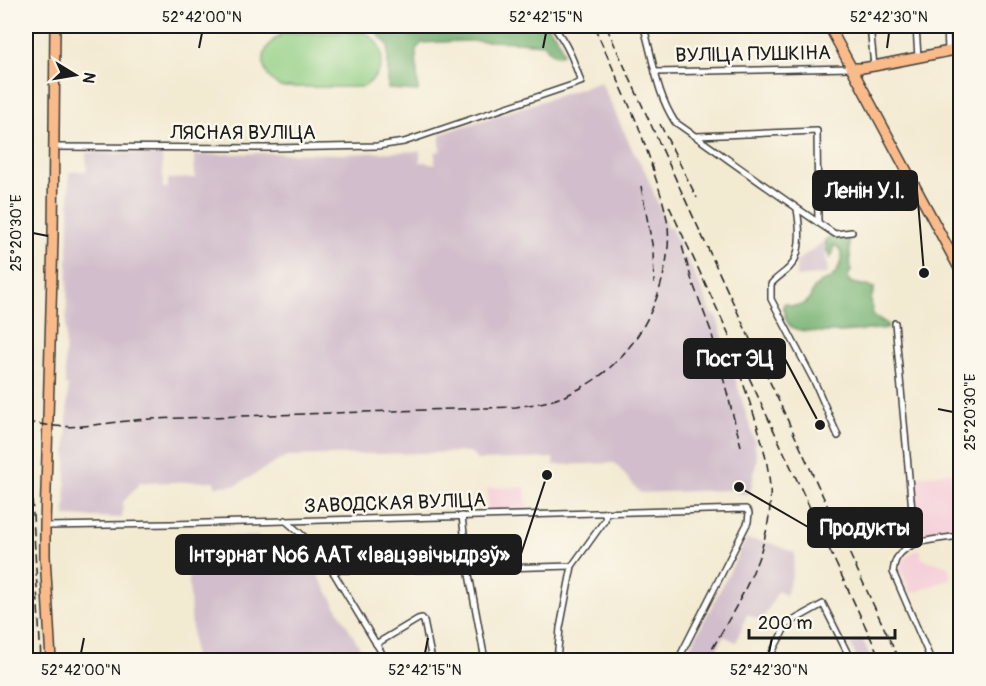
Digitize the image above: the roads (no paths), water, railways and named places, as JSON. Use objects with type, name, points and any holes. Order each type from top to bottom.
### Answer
[{"type":"main road","points":[[51,660],[45,526],[55,26]]},
{"type":"main road","points":[[829,26],[960,270]]},
{"type":"main road","points":[[852,68],[874,66],[960,49]]},
{"type":"street","name":"ЛЯСНАЯ ВУЛІЦА","points":[[53,147],[273,148],[377,146],[404,142],[581,82],[573,57],[553,26]]},
{"type":"street","points":[[649,26],[644,28],[659,92],[675,122],[835,234],[852,232]]},
{"type":"street","points":[[870,26],[874,66]]},
{"type":"street","points":[[915,26],[918,58]]},
{"type":"street","points":[[947,26],[948,51]]},
{"type":"street","name":"ВУЛІЦА ПУШКІНА","points":[[655,72],[852,68]]},
{"type":"street","points":[[695,136],[817,131],[818,223]]},
{"type":"street","points":[[797,209],[799,222],[797,253],[789,268],[771,284],[771,299],[815,383],[838,436]]},
{"type":"street","points":[[895,323],[915,543]]},
{"type":"street","name":"ЗАВОДСКАЯ ВУЛІЦА","points":[[45,526],[746,509],[749,513],[748,522],[678,660]]},
{"type":"street","points":[[556,660],[572,566],[604,520],[606,512]]},
{"type":"street","points":[[462,516],[468,569],[486,660]]},
{"type":"street","points":[[285,520],[306,537],[333,572],[386,660]]},
{"type":"street","points":[[305,520],[306,537]]},
{"type":"street","points":[[931,660],[893,572],[897,557],[915,543],[960,536]]},
{"type":"street","points":[[333,572],[340,570],[572,566]]},
{"type":"street","points":[[768,660],[787,624],[823,604],[851,660]]},
{"type":"street","points":[[376,644],[422,618],[432,660]]},
{"type":"railway","points":[[594,26],[638,125],[654,171]]},
{"type":"railway","points":[[606,26],[899,660]]},
{"type":"railway","points":[[660,124],[697,198]]},
{"type":"railway","points":[[26,422],[76,427],[150,419],[516,407],[563,397],[599,376],[624,353],[644,326],[658,294],[666,261],[668,226],[651,165]]},
{"type":"railway","points":[[641,186],[653,249],[654,284]]},
{"type":"railway","points":[[669,206],[881,660]]},
{"type":"railway","points":[[682,246],[692,281],[711,331],[741,446]]},
{"type":"railway","points":[[706,660],[750,578],[766,534],[770,511],[770,487],[766,459],[741,377]]},
{"type":"railway","points":[[26,473],[32,497],[41,660]]},
{"type":"place","name":"Ленін У.І.","points":[[924,273]]},
{"type":"place","name":"Пост ЭЦ","points":[[820,425]]},
{"type":"place","name":"Інтэрнат №6 ААТ «Івацэвічыдрэў»","points":[[547,475]]},
{"type":"place","name":"Продукты","points":[[739,487]]}]
